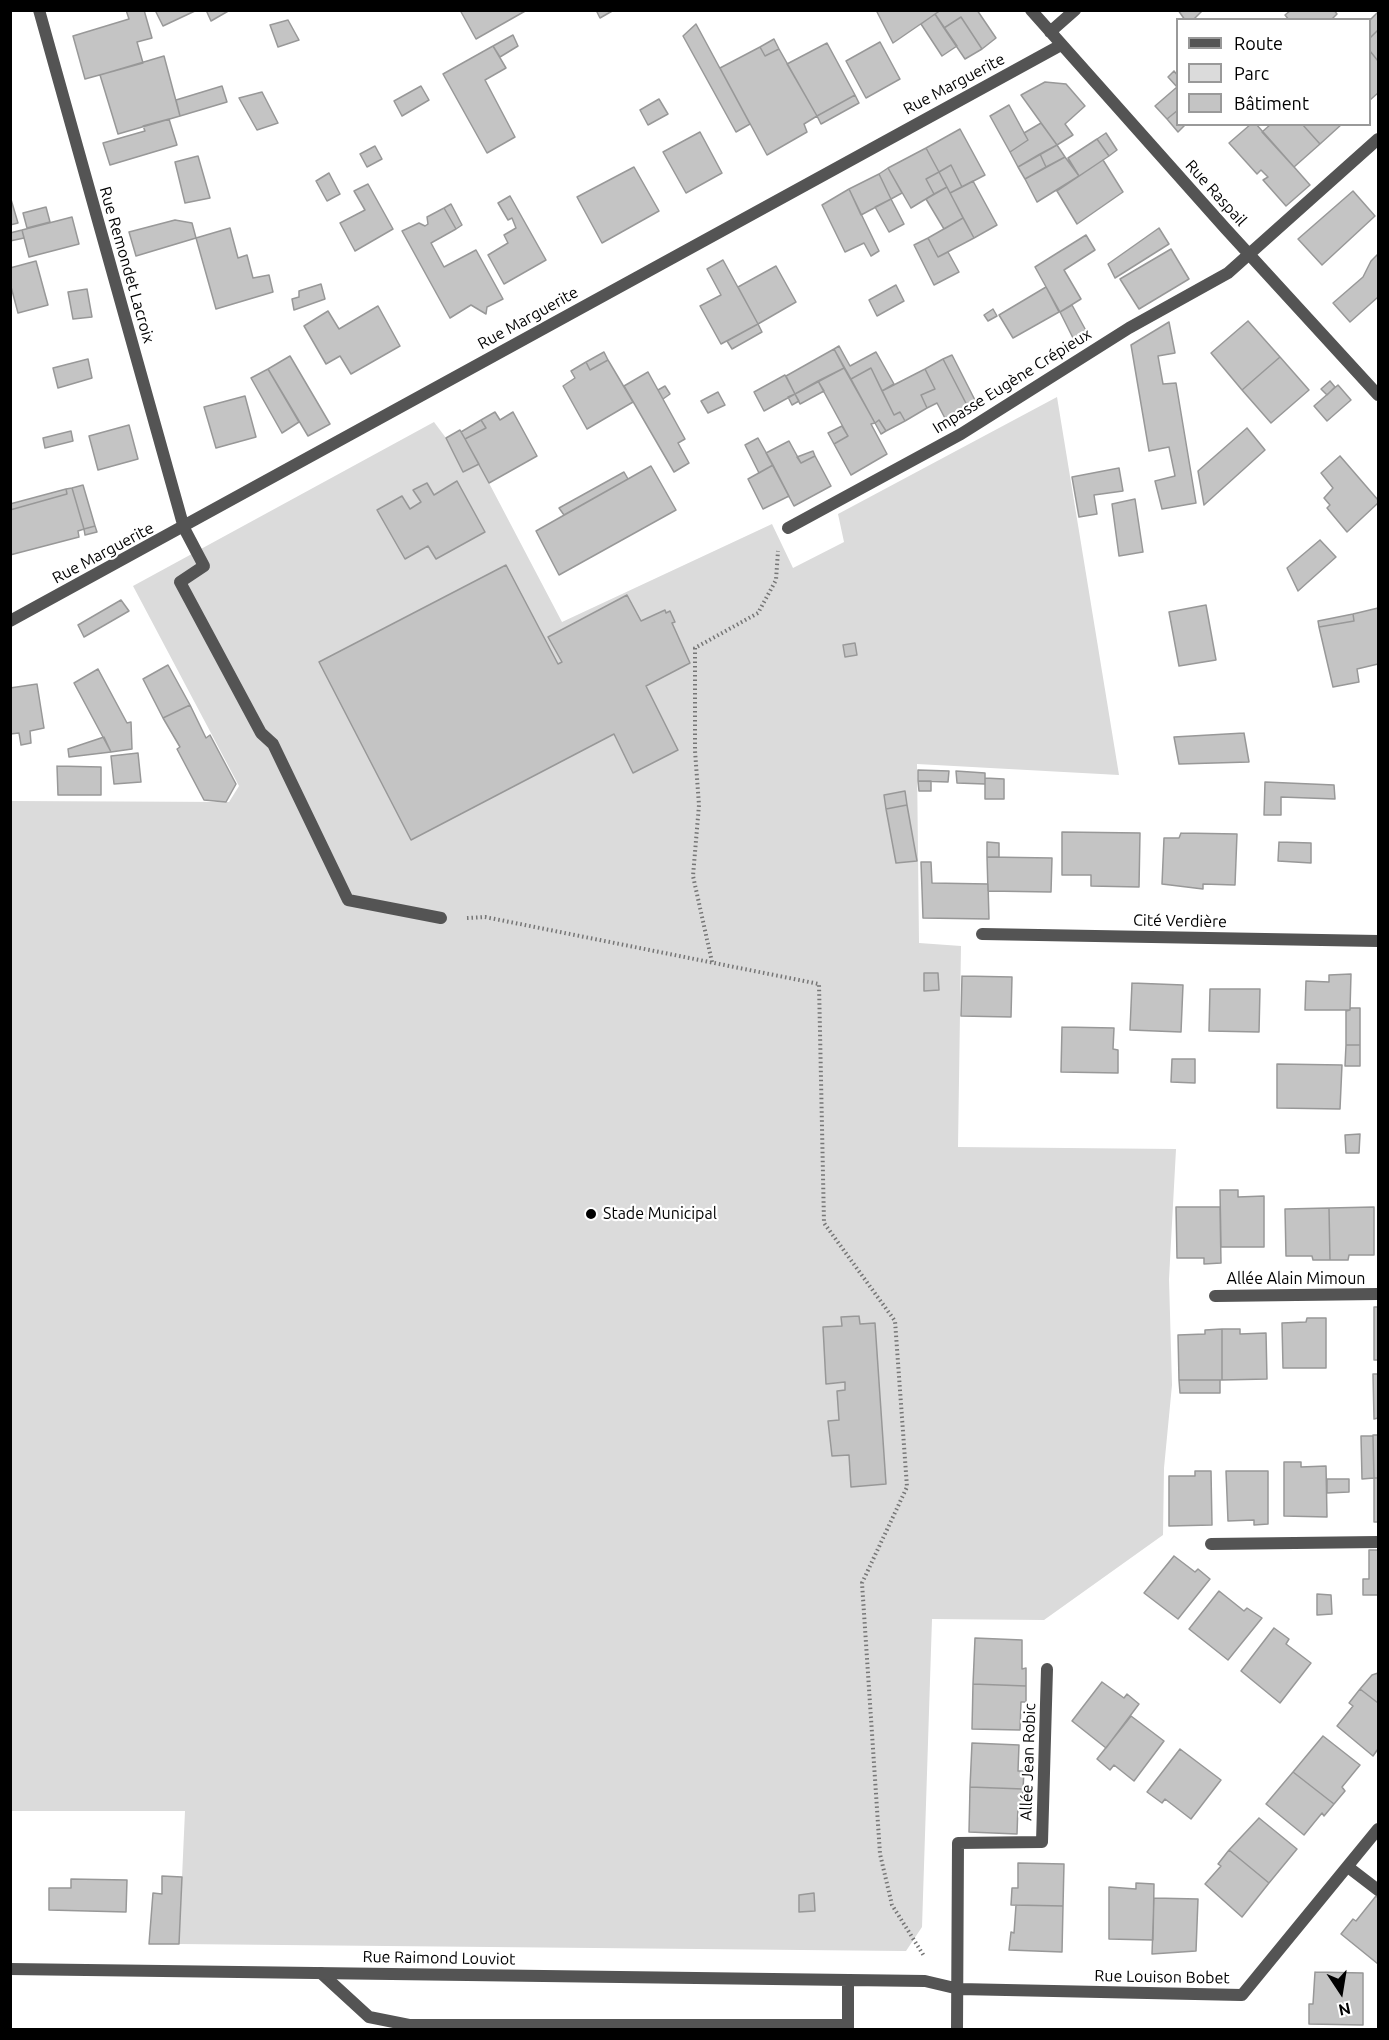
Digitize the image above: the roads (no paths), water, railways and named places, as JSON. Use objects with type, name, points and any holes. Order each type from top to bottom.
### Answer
[{"type":"street","name":"Rue Remondet Lacroix","points":[[39,10],[184,528],[204,566],[180,582],[261,733],[273,744],[348,900],[441,918]]},
{"type":"street","name":"Rue Raspail","points":[[1031,10],[1378,395]]},
{"type":"street","points":[[1050,32],[1075,10]]},
{"type":"street","name":"Rue Marguerite","points":[[10,621],[184,528],[755,211],[1061,45]]},
{"type":"street","name":"Impasse Eugène Crépieux","points":[[788,528],[961,434],[1129,327],[1228,273],[1378,139]]},
{"type":"street","name":"Cité Verdière","points":[[982,934],[1378,940]]},
{"type":"street","name":"Allée Alain Mimoun","points":[[1215,1296],[1378,1294]]},
{"type":"street","points":[[1211,1544],[1378,1542]]},
{"type":"street","name":"Allée Jean Robic","points":[[959,1989],[958,1843],[1042,1842],[1047,1669]]},
{"type":"street","name":"Rue Louison Bobet","points":[[867,1980],[925,1981],[959,1989],[1242,1995],[1378,1829]]},
{"type":"street","points":[[1348,1867],[1378,1890]]},
{"type":"street","name":"Rue Raimond Louviot","points":[[10,1969],[867,1980]]},
{"type":"street","points":[[321,1973],[369,2017],[409,2025],[848,2027],[848,1980]]},
{"type":"street","points":[[957,2030],[959,1989]]},
{"type":"place","name":"Stade Municipal","points":[[591,1214]]}]
